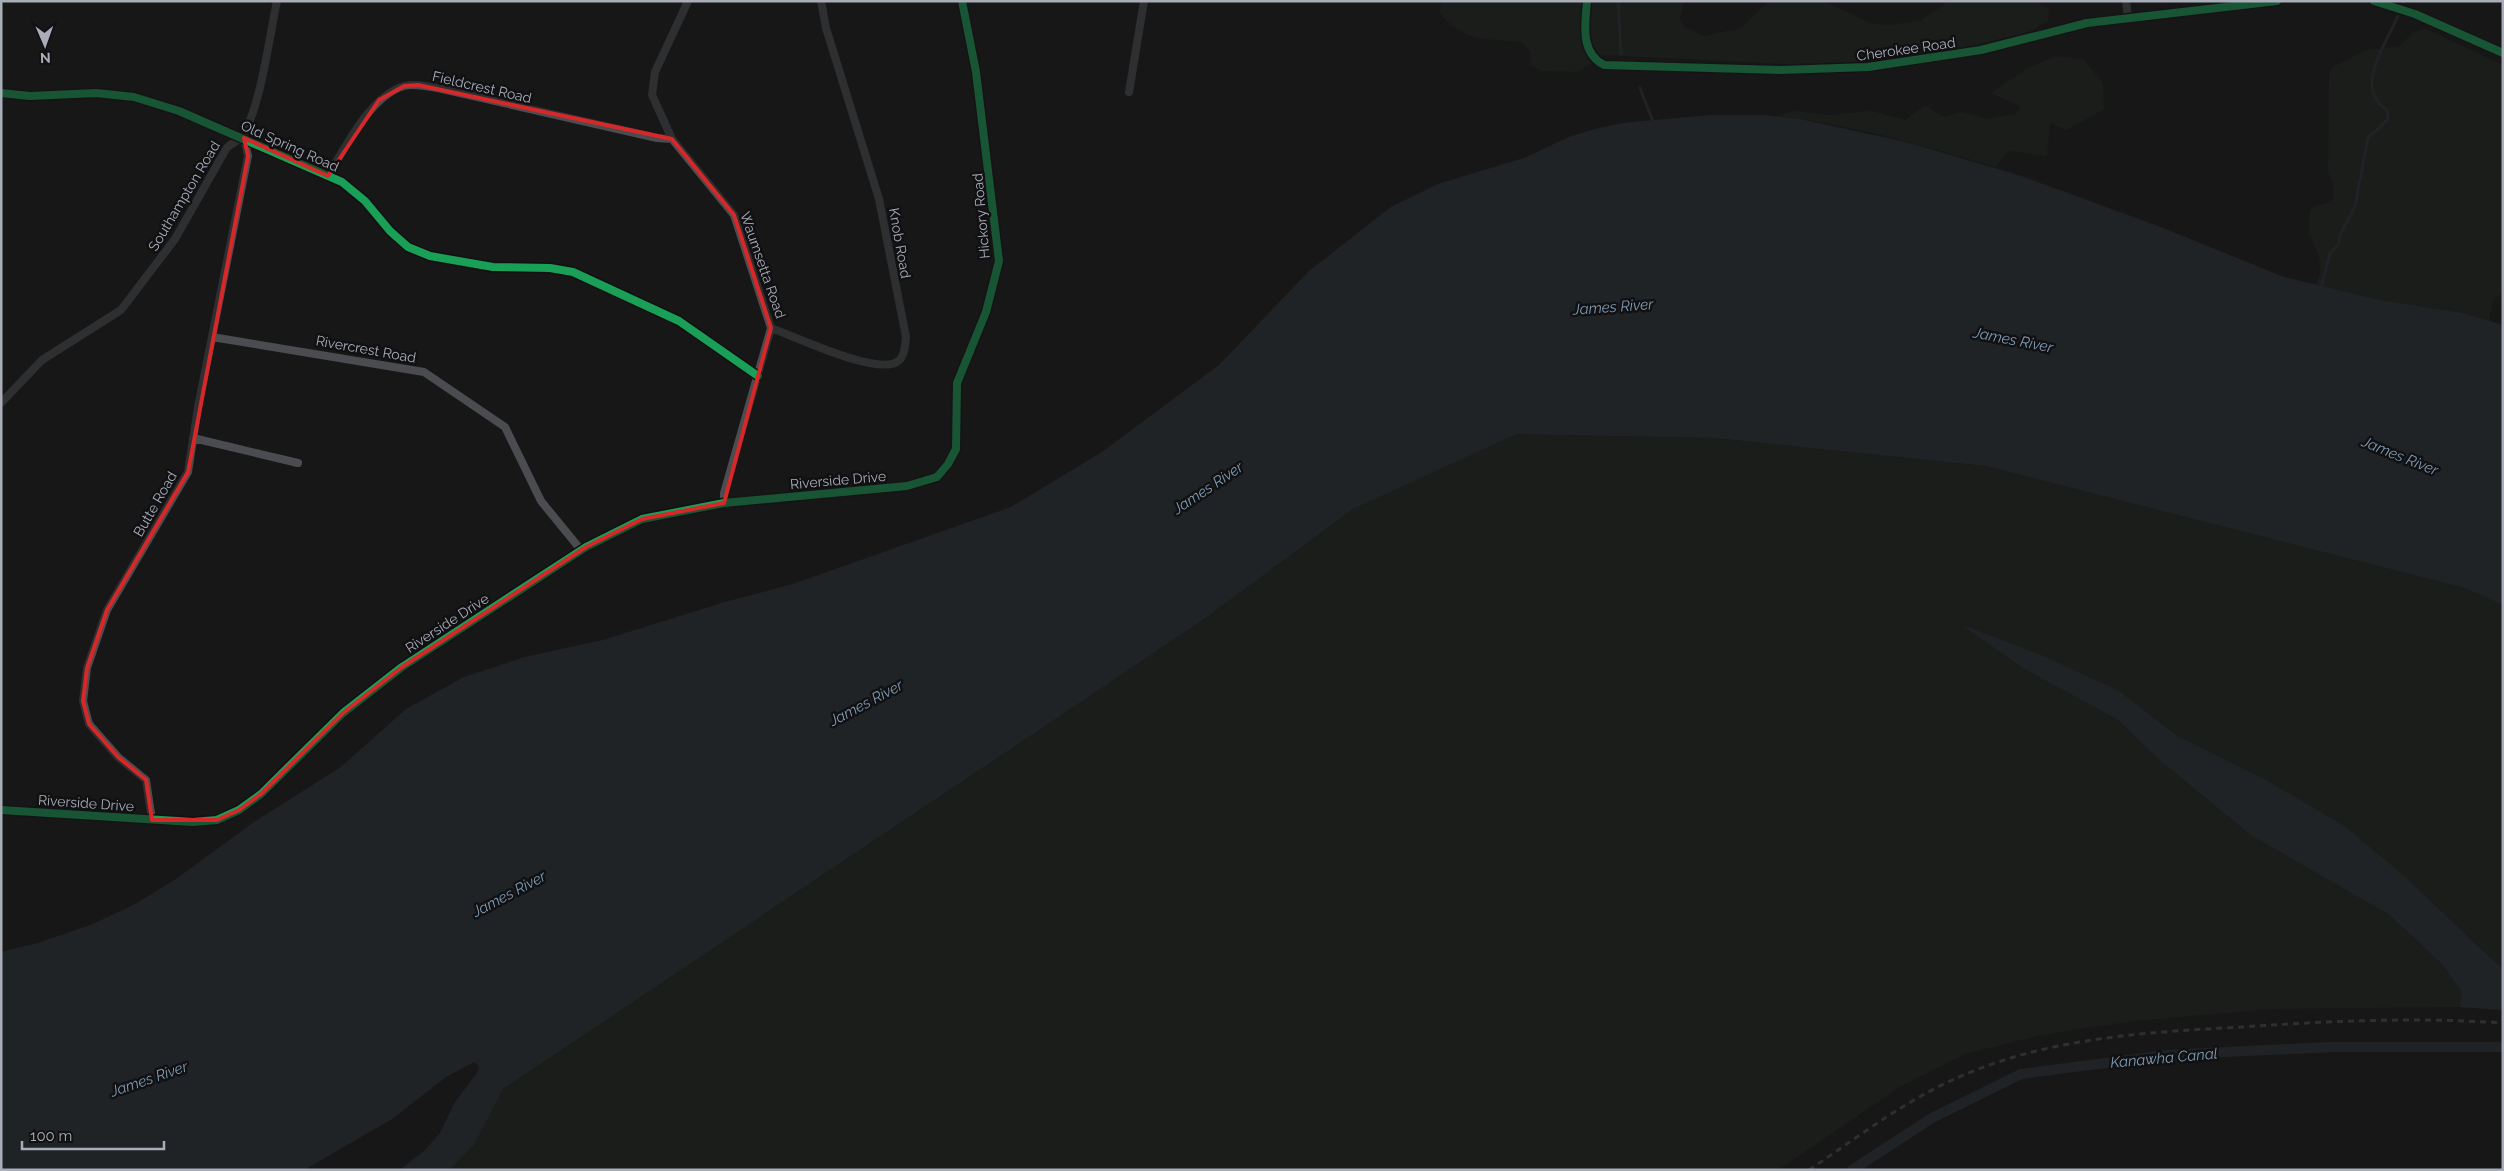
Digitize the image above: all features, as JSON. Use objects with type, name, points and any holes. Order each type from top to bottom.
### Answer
[{"type":"street","name":"Southampton Road","points":[[1,403],[42,360],[121,310],[175,239],[230,143],[243,138],[253,113],[277,1]]},
{"type":"street","name":"Waumsetta Road","points":[[688,1],[655,72],[652,95],[672,138],[734,215],[771,328],[724,493],[724,503]]},
{"type":"street","name":"Knob Road","points":[[771,328],[852,359],[875,365],[887,366],[897,362],[903,356],[906,337],[879,199],[826,28],[821,1]]},
{"type":"street","name":"Hickory Road","points":[[937,476],[948,464],[956,449],[957,384],[986,312],[999,261],[978,90],[962,1]]},
{"type":"street","points":[[1130,92],[1144,1]]},
{"type":"street","name":"Cherokee Road","points":[[1587,1],[1585,32],[1588,47],[1597,62],[1612,67],[1782,70],[1868,68],[1981,50],[2070,27],[2128,18],[2277,1]]},
{"type":"street","points":[[2126,1],[2128,18]]},
{"type":"street","points":[[2374,1],[2415,14],[2503,53]]},
{"type":"street","name":"Fieldcrest Road","points":[[328,176],[379,100],[404,86],[418,85],[442,89],[648,136],[672,138]]},
{"type":"street","name":"Old Spring Road","points":[[1,93],[30,96],[96,93],[134,97],[179,111],[342,182],[364,201],[390,231],[408,247],[430,256],[493,267],[550,268],[573,272],[679,321],[758,376]]},
{"type":"street","name":"Butte Road","points":[[152,820],[146,780],[118,757],[89,724],[83,701],[86,674],[107,610],[188,472],[212,337],[248,156],[243,138]]},
{"type":"street","name":"Rivercrest Road","points":[[212,337],[424,372],[505,427],[541,501],[581,550]]},
{"type":"street","points":[[193,438],[298,463]]},
{"type":"street","name":"Riverside Drive","points":[[1,810],[193,822],[217,820],[239,810],[261,794],[343,713],[402,667],[581,550],[642,519],[724,503],[907,486],[937,476]]},
{"type":"highlighted area","points":[[418,85],[672,139],[734,215],[771,328],[724,503],[642,519],[586,547],[402,667],[343,713],[261,794],[239,810],[217,820],[152,820],[146,780],[118,757],[89,724],[83,701],[87,668],[107,610],[188,472],[248,156],[244,138],[328,176],[379,100],[404,86]]},
{"type":"shaded area","points":[[1441,1],[1684,1],[1680,18],[1685,27],[1704,36],[1741,28],[1769,1],[1824,1],[1870,23],[1888,25],[1920,21],[1949,1],[2031,1],[2038,2],[2049,10],[2048,21],[2029,32],[1970,46],[1905,57],[1849,63],[1785,64],[1605,55],[1577,72],[1541,71],[1531,65],[1530,51],[1522,43],[1477,37],[1458,30],[1440,13]]},
{"type":"shaded area","points":[[2426,29],[2503,65],[2503,291],[2493,301],[2489,321],[2463,313],[2380,300],[2316,285],[2320,272],[2319,256],[2309,233],[2310,211],[2314,206],[2327,203],[2333,199],[2334,186],[2328,172],[2329,73],[2333,67],[2366,50],[2399,47],[2413,32]]},
{"type":"shaded area","points":[[2055,56],[2083,59],[2103,83],[2104,109],[2067,130],[2050,123],[2047,156],[2009,151],[1995,167],[1860,130],[1777,116],[1795,111],[1828,115],[1872,111],[1905,120],[1925,105],[1943,117],[1962,112],[1988,119],[2017,113],[2020,106],[1991,93],[2026,69]]},
{"type":"shaded area","points":[[1517,434],[1716,438],[1986,466],[2465,588],[2503,605],[2503,1010],[2460,1007],[2272,1009],[2134,1021],[2041,1035],[1965,1054],[1903,1085],[1778,1170],[450,1170],[474,1145],[503,1089],[1200,622],[1353,509]]},
{"type":"water","name":"James River","points":[[1710,115],[1763,115],[1800,119],[1910,143],[2021,176],[2158,226],[2284,277],[2380,300],[2463,313],[2503,325],[2503,605],[2465,588],[1986,466],[1716,438],[1517,434],[1353,509],[1200,622],[503,1089],[474,1145],[450,1170],[400,1170],[425,1150],[440,1133],[455,1102],[477,1073],[479,1066],[474,1062],[446,1077],[392,1119],[304,1170],[1,1170],[1,952],[38,943],[93,924],[135,904],[176,879],[254,822],[341,767],[406,709],[464,677],[525,657],[603,640],[725,602],[793,584],[1011,507],[1102,452],[1219,365],[1309,271],[1391,207],[1438,184],[1524,158],[1569,137],[1595,129],[1623,123]]},
{"type":"water","points":[[1962,625],[2041,655],[2119,691],[2177,736],[2266,780],[2346,827],[2405,877],[2503,970],[2503,1010],[2460,1007],[2462,992],[2442,964],[2390,915],[2251,835],[2162,762],[2117,719],[2023,668]]},
{"type":"waterway","points":[[1618,1],[1621,54]]},
{"type":"waterway","points":[[2321,289],[2330,253],[2339,244],[2340,235],[2355,206],[2368,138],[2388,119],[2387,110],[2377,101],[2373,90],[2372,78],[2380,52],[2398,16]]},
{"type":"waterway","points":[[1640,88],[1654,124]]},
{"type":"waterway","name":"Kanawha Canal","points":[[1852,1170],[1932,1118],[2021,1074],[2167,1055],[2331,1047],[2503,1047]]},
{"type":"railway","points":[[1809,1170],[1887,1116],[1949,1081],[2004,1060],[2070,1044],[2138,1034],[2307,1023],[2372,1020],[2438,1020],[2503,1023]]},
{"type":"cycle path","points":[[1,810],[193,822],[217,820],[239,810],[261,794],[343,713],[402,667],[586,547],[642,519],[724,503],[907,486],[937,477],[948,464],[956,449],[957,383],[986,312],[999,261],[976,72],[962,1]]},
{"type":"cycle path","points":[[1587,1],[1585,28],[1588,45],[1596,60],[1604,65],[1781,70],[1868,67],[1981,50],[2087,23],[2277,1]]},
{"type":"cycle path","points":[[2374,1],[2415,14],[2503,53]]},
{"type":"cycle path","points":[[1,93],[30,96],[96,93],[134,97],[179,111],[342,182],[365,201],[390,231],[408,247],[430,256],[493,267],[550,268],[573,272],[679,321],[758,376]]}]
